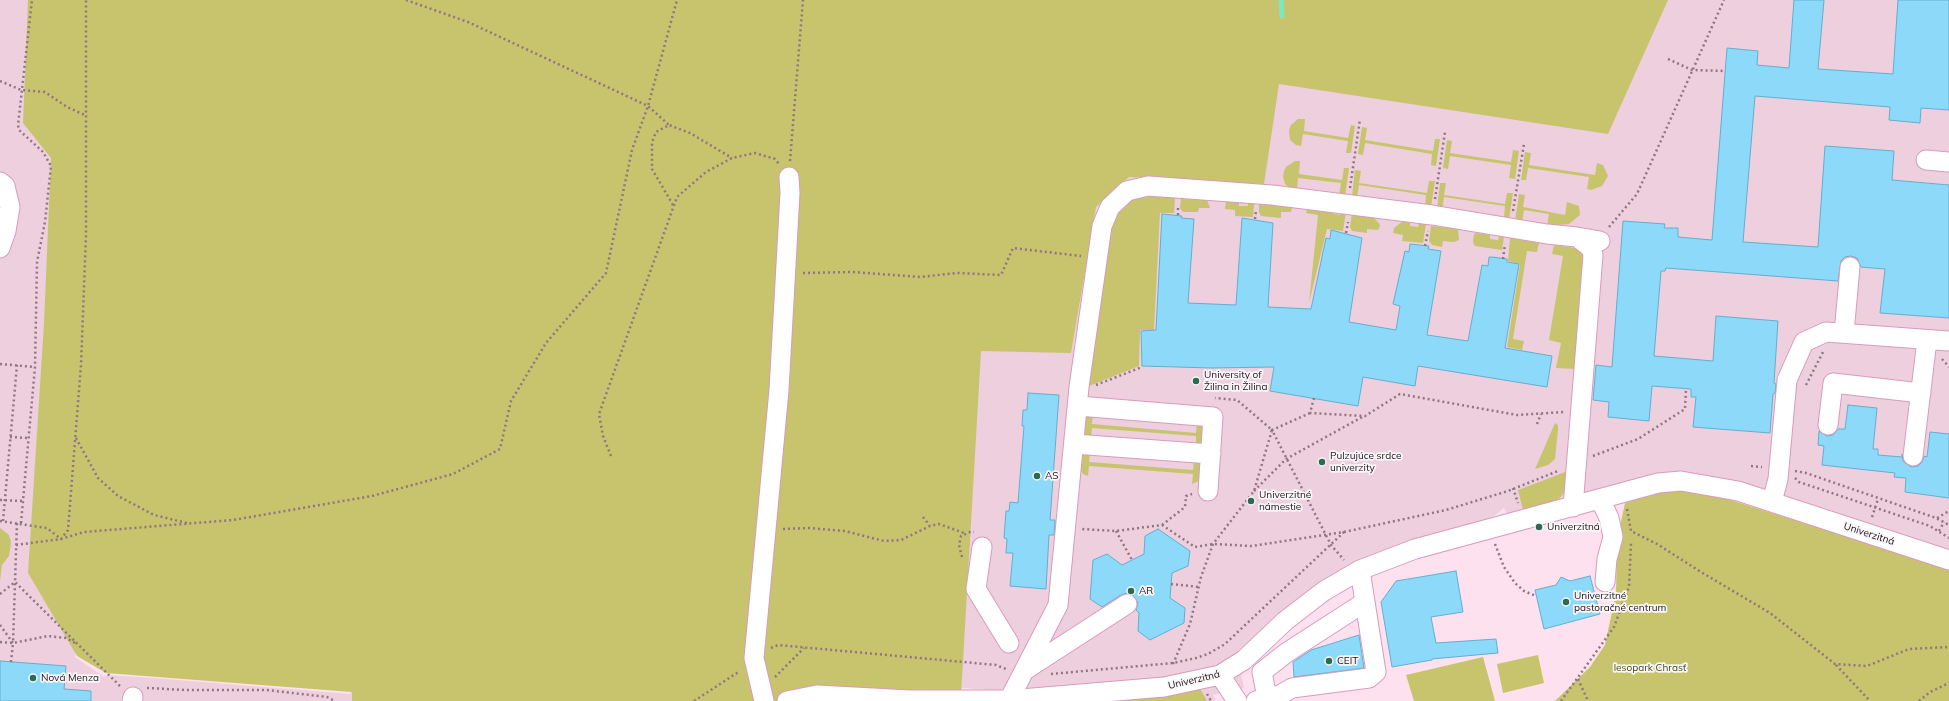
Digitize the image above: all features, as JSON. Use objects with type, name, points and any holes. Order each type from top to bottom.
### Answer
[{"type":"street","points":[[1926,160],[1949,162]]},
{"type":"street","points":[[763,696],[754,658],[779,390],[784,273],[790,192],[789,176]]},
{"type":"street","points":[[0,182],[5,186],[10,206],[6,231],[0,248]]},
{"type":"street","points":[[1009,700],[1023,670],[1058,605],[1078,406],[1102,226],[1110,206],[1127,191],[1148,186],[1238,192],[1432,215],[1600,241]]},
{"type":"street","points":[[1573,507],[1592,255],[1590,248],[1577,237]]},
{"type":"street","points":[[1844,333],[1850,267]]},
{"type":"street","points":[[1772,502],[1778,479],[1787,380],[1804,342],[1826,332],[1949,341]]},
{"type":"street","points":[[1913,456],[1927,340]]},
{"type":"street","points":[[1828,424],[1833,383],[1921,393]]},
{"type":"street","points":[[1078,406],[1213,417],[1208,490]]},
{"type":"street","points":[[1074,444],[1211,454]]},
{"type":"street","name":"Univerzitná","points":[[787,701],[817,695],[909,700],[1009,700],[1164,687],[1220,675],[1244,660],[1285,621],[1324,591],[1360,570],[1415,549],[1658,483],[1681,481],[1738,491],[1949,560]]},
{"type":"street","points":[[1600,499],[1609,518],[1613,537],[1607,559],[1605,582]]},
{"type":"street","points":[[982,547],[976,589],[1008,643]]},
{"type":"street","points":[[1360,570],[1376,672],[1369,678],[1292,688],[1272,699],[1262,672],[1286,653],[1365,602]]},
{"type":"street","points":[[1023,670],[1127,604]]},
{"type":"street","points":[[1220,675],[1237,701]]},
{"type":"path","points":[[21,523],[35,367],[37,262],[45,222],[51,166],[43,152],[19,130],[21,90],[32,0]]},
{"type":"path","points":[[61,539],[68,530],[81,365],[86,235],[86,0]]},
{"type":"path","points":[[406,0],[468,22],[648,106],[668,125],[690,133],[732,158]]},
{"type":"path","points":[[16,545],[61,539],[84,532],[233,520],[372,496],[453,474],[500,449],[511,401],[518,388],[546,343],[606,273],[632,150],[648,106],[677,0]]},
{"type":"path","points":[[789,176],[803,0]]},
{"type":"path","points":[[1600,241],[1616,216],[1637,194],[1724,0]]},
{"type":"path","points":[[1668,59],[1692,70],[1726,70]]},
{"type":"path","points":[[0,81],[21,90],[45,92],[67,108],[87,116]]},
{"type":"path","points":[[1347,204],[1360,119]]},
{"type":"path","points":[[668,125],[656,132],[652,142],[652,169],[674,206]]},
{"type":"path","points":[[1425,246],[1432,215],[1445,132]]},
{"type":"path","points":[[1504,259],[1506,236],[1511,228],[1524,144]]},
{"type":"path","points":[[611,456],[603,436],[599,414],[677,197],[706,172],[732,158],[755,152],[775,159],[789,176]]},
{"type":"path","points":[[784,273],[853,272],[920,277],[958,274],[1001,275],[1013,248],[1098,258]]},
{"type":"path","points":[[0,364],[35,367]]},
{"type":"path","points":[[17,365],[2,521],[17,522],[47,528],[61,539]]},
{"type":"path","points":[[1095,385],[1142,367]]},
{"type":"path","points":[[1162,525],[1195,547],[1212,544],[1252,546],[1344,532],[1446,510],[1508,491],[1576,464],[1586,462],[1592,456],[1638,439],[1685,409],[1686,389]]},
{"type":"path","points":[[1164,687],[1190,624],[1199,586],[1212,544],[1254,491],[1286,459],[1365,416],[1400,394],[1517,415],[1581,410]]},
{"type":"path","points":[[1310,413],[1314,398]]},
{"type":"path","points":[[1254,491],[1272,430],[1310,413],[1365,416]]},
{"type":"path","points":[[1537,424],[1541,414]]},
{"type":"path","points":[[1272,430],[1331,545]]},
{"type":"path","points":[[76,436],[98,478],[118,496],[154,515],[189,524]]},
{"type":"path","points":[[10,437],[29,438]]},
{"type":"path","points":[[1949,526],[1936,518],[1806,473],[1794,471],[1794,478],[1798,482],[1930,526],[1949,538]]},
{"type":"path","points":[[1086,529],[1116,531],[1162,525],[1185,507],[1186,496],[1208,490]]},
{"type":"path","points":[[1561,701],[1614,627],[1629,587],[1631,530],[1621,493]]},
{"type":"path","points":[[0,500],[23,501]]},
{"type":"path","points":[[1936,518],[1949,511]]},
{"type":"path","points":[[923,517],[930,526]]},
{"type":"path","points":[[11,662],[17,522]]},
{"type":"path","points":[[1939,531],[1944,522]]},
{"type":"path","points":[[767,530],[809,528],[845,531],[884,541],[901,540],[930,526],[939,524],[964,533]]},
{"type":"path","points":[[1493,528],[1496,550],[1514,583],[1524,591],[1536,596]]},
{"type":"path","points":[[1631,530],[1657,544],[1770,613],[1835,664],[1870,701]]},
{"type":"path","points":[[1116,531],[1132,560]]},
{"type":"path","points":[[1050,674],[1173,663],[1196,658],[1225,644],[1344,532]]},
{"type":"path","points":[[0,594],[15,582]]},
{"type":"path","points":[[15,582],[81,646],[119,686],[133,693],[186,690],[267,690],[327,696],[335,701]]},
{"type":"path","points":[[1171,584],[1199,586]]},
{"type":"path","points":[[0,625],[13,643]]},
{"type":"path","points":[[0,642],[13,643],[48,636],[66,638],[81,646]]},
{"type":"path","points":[[694,701],[717,688],[748,665],[754,658],[778,645],[996,665]]},
{"type":"path","points":[[1835,664],[1868,666],[1910,649],[1949,647]]},
{"type":"path","points":[[763,696],[805,648]]},
{"type":"path","points":[[1578,679],[1588,701]]},
{"type":"path","points":[[1919,701],[1930,692],[1949,682]]},
{"type":"shaded area","name":"University of Žilina in Žilina","points":[[0,0],[163,0],[75,657],[104,677],[106,675],[153,678],[350,694],[434,458],[1261,0],[1949,0],[1949,552],[1695,475],[1508,516],[1504,508],[1489,520],[1458,527],[1381,555],[1238,655],[1201,674],[1024,694],[927,684],[742,701],[0,701]]},
{"type":"shaded area","points":[[1248,668],[1241,674],[1244,688],[1213,695],[1216,701],[1104,701],[1206,688],[1228,680]]},
{"type":"green space","points":[[28,0],[1668,0],[1608,134],[1279,84],[1264,184],[1129,177],[1096,207],[1071,353],[981,351],[961,695],[1198,685],[1207,701],[352,701],[352,692],[106,673],[77,656],[28,573],[44,323],[51,158],[23,123]]},
{"type":"green space","points":[[1298,119],[1305,119],[1304,131],[1348,138],[1351,125],[1355,126],[1351,153],[1346,153],[1348,141],[1303,134],[1301,146],[1296,145],[1290,140],[1289,130],[1291,125]]},
{"type":"green space","points":[[1362,127],[1367,128],[1365,140],[1433,151],[1435,139],[1440,139],[1436,166],[1431,165],[1432,154],[1365,143],[1363,155],[1358,154]]},
{"type":"green space","points":[[1447,140],[1452,141],[1450,153],[1511,162],[1513,150],[1519,151],[1515,179],[1509,178],[1511,165],[1450,156],[1448,169],[1443,168]]},
{"type":"green space","points":[[1525,152],[1531,153],[1529,165],[1595,175],[1597,163],[1603,165],[1608,176],[1602,186],[1591,190],[1587,189],[1589,177],[1528,168],[1526,180],[1521,180]]},
{"type":"green space","points":[[1295,161],[1300,161],[1299,174],[1342,180],[1344,168],[1349,168],[1345,196],[1339,195],[1341,183],[1298,178],[1297,190],[1290,188],[1285,184],[1283,177],[1284,171],[1286,167]]},
{"type":"green space","points":[[1355,170],[1361,171],[1359,183],[1427,193],[1429,181],[1435,181],[1431,207],[1425,207],[1426,195],[1359,185],[1357,197],[1352,196]]},
{"type":"green space","points":[[1440,183],[1446,183],[1444,195],[1505,204],[1507,193],[1513,193],[1509,219],[1504,218],[1505,206],[1444,197],[1442,210],[1437,209]]},
{"type":"green space","points":[[1168,194],[1170,198],[1175,198],[1174,213],[1160,213],[1154,330],[1140,330],[1139,366],[1089,386],[1108,232],[1116,212],[1136,196]]},
{"type":"green space","points":[[1519,194],[1525,195],[1523,207],[1565,215],[1567,202],[1579,206],[1580,215],[1569,224],[1547,226],[1549,214],[1524,210],[1522,222],[1515,221]]},
{"type":"green space","points":[[1181,199],[1207,200],[1210,208],[1199,208],[1198,212],[1183,212],[1180,208]]},
{"type":"green space","points":[[1226,202],[1239,203],[1239,206],[1248,206],[1248,203],[1254,204],[1253,217],[1235,216],[1235,210],[1225,209]]},
{"type":"green space","points":[[1259,204],[1290,206],[1292,208],[1291,212],[1281,212],[1281,218],[1261,216],[1259,212]]},
{"type":"green space","points":[[1312,207],[1332,209],[1332,213],[1340,215],[1341,211],[1346,212],[1343,231],[1327,229],[1309,303],[1318,215],[1306,213],[1307,210]]},
{"type":"green space","points":[[1352,213],[1373,216],[1380,225],[1379,229],[1367,229],[1367,233],[1352,231],[1350,227]]},
{"type":"green space","points":[[1403,221],[1410,222],[1410,226],[1418,227],[1419,223],[1426,224],[1423,243],[1402,241],[1403,235],[1393,233],[1394,228]]},
{"type":"green space","points":[[1431,226],[1458,229],[1459,240],[1454,242],[1443,241],[1442,247],[1432,245],[1429,241]]},
{"type":"green space","points":[[1474,234],[1490,235],[1490,239],[1498,240],[1499,236],[1504,237],[1502,250],[1475,246],[1473,242]]},
{"type":"green space","points":[[1510,238],[1539,243],[1537,252],[1527,251],[1513,339],[1524,341],[1522,350],[1507,347],[1520,264],[1508,261]]},
{"type":"green space","points":[[1554,245],[1582,249],[1584,254],[1576,369],[1556,368],[1561,343],[1549,340],[1563,256],[1552,254]]},
{"type":"green space","points":[[1093,414],[1092,424],[1196,433],[1197,422],[1204,427],[1202,444],[1196,447],[1196,436],[1092,428],[1091,439],[1085,436],[1082,431],[1084,418]]},
{"type":"green space","points":[[1555,423],[1558,425],[1558,429],[1555,459],[1548,465],[1535,469]]},
{"type":"green space","points":[[1090,451],[1089,462],[1193,470],[1194,459],[1199,461],[1203,466],[1201,480],[1192,484],[1193,474],[1089,466],[1088,476],[1083,474],[1080,469],[1080,457],[1084,453]]},
{"type":"green space","points":[[1568,471],[1565,491],[1560,498],[1549,504],[1523,510],[1518,490]]},
{"type":"green space","name":"lesopark Chrasť","points":[[1683,485],[1949,569],[1949,701],[1555,701],[1590,667],[1605,645],[1616,593],[1617,540],[1625,503]]},
{"type":"green space","points":[[0,528],[9,535],[11,543],[9,556],[2,565],[0,581]]},
{"type":"green space","points":[[1538,655],[1544,683],[1503,693],[1497,664]]},
{"type":"green space","points":[[1483,657],[1495,701],[1414,701],[1406,675]]},
{"type":"building","points":[[1794,0],[1824,0],[1818,69],[1893,74],[1898,0],[1949,0],[1949,110],[1921,108],[1920,123],[1889,120],[1890,107],[1755,96],[1743,242],[1818,247],[1825,146],[1894,151],[1892,180],[1949,185],[1949,318],[1880,313],[1885,269],[1861,267],[1857,258],[1851,256],[1845,257],[1841,261],[1838,281],[1666,268],[1665,271],[1661,271],[1654,356],[1713,361],[1716,316],[1778,321],[1774,383],[1776,384],[1775,393],[1773,394],[1770,433],[1693,427],[1696,397],[1691,397],[1691,389],[1652,386],[1649,421],[1608,417],[1609,402],[1593,400],[1596,365],[1612,367],[1623,221],[1665,224],[1664,228],[1678,228],[1678,237],[1712,240],[1727,48],[1758,51],[1757,65],[1789,68]]},
{"type":"building","points":[[1162,214],[1194,219],[1188,303],[1236,305],[1242,218],[1273,223],[1268,307],[1311,309],[1326,238],[1330,239],[1331,230],[1362,238],[1349,322],[1396,330],[1400,306],[1393,304],[1405,251],[1409,252],[1410,244],[1429,246],[1428,249],[1441,251],[1427,335],[1468,341],[1482,265],[1488,266],[1489,257],[1507,259],[1507,262],[1519,264],[1505,348],[1552,356],[1547,387],[1418,366],[1415,386],[1363,377],[1358,406],[1270,391],[1274,367],[1211,368],[1142,366],[1141,331],[1156,330]]},
{"type":"building","name":"AS","points":[[1028,393],[1059,395],[1050,520],[1055,520],[1054,535],[1049,535],[1046,589],[1010,586],[1013,553],[1006,553],[1007,539],[1004,538],[1006,511],[1009,511],[1010,502],[1018,503],[1024,426],[1022,426],[1023,410],[1027,410]]},
{"type":"building","points":[[1848,405],[1877,408],[1873,449],[1878,449],[1878,455],[1902,457],[1902,454],[1903,461],[1911,467],[1918,466],[1922,462],[1924,456],[1927,457],[1930,432],[1949,434],[1949,498],[1905,492],[1906,478],[1894,477],[1895,473],[1822,465],[1824,446],[1818,445],[1819,431],[1827,436],[1833,435],[1838,429],[1845,429]]},
{"type":"building","name":"AR","points":[[1158,529],[1190,551],[1188,566],[1172,573],[1170,598],[1185,608],[1184,623],[1150,640],[1138,631],[1139,613],[1136,610],[1138,603],[1132,594],[1127,593],[1121,595],[1102,607],[1090,599],[1093,560],[1107,554],[1122,565],[1144,554],[1145,536]]},
{"type":"building","points":[[1456,571],[1463,612],[1431,617],[1436,643],[1496,639],[1498,653],[1432,659],[1392,667],[1381,602],[1396,581]]},
{"type":"building","name":"Univerzitné pastoračné centrum","points":[[1590,576],[1600,614],[1544,629],[1535,590],[1556,585],[1561,577],[1570,581]]},
{"type":"building","name":"CEIT","points":[[1359,635],[1364,668],[1294,677],[1293,662],[1311,650]]},
{"type":"building","name":"Nová Menza","points":[[0,661],[66,666],[64,689],[91,691],[91,701],[0,701]]},
{"type":"waterway","points":[[1281,0],[1282,16]]},
{"type":"place","name":"University of Žilina in Žilina","points":[[1196,381]]},
{"type":"place","name":"Pulzujúce srdce univerzity","points":[[1322,462]]},
{"type":"place","name":"AS","points":[[1037,476]]},
{"type":"place","name":"Univerzitné námestie","points":[[1251,501]]},
{"type":"place","name":"Univerzitná","points":[[1539,527]]},
{"type":"place","name":"AR","points":[[1131,591]]},
{"type":"place","name":"Univerzitné pastoračné centrum","points":[[1566,602]]},
{"type":"place","name":"CEIT","points":[[1329,661]]},
{"type":"place","name":"Nová Menza","points":[[33,678]]}]
